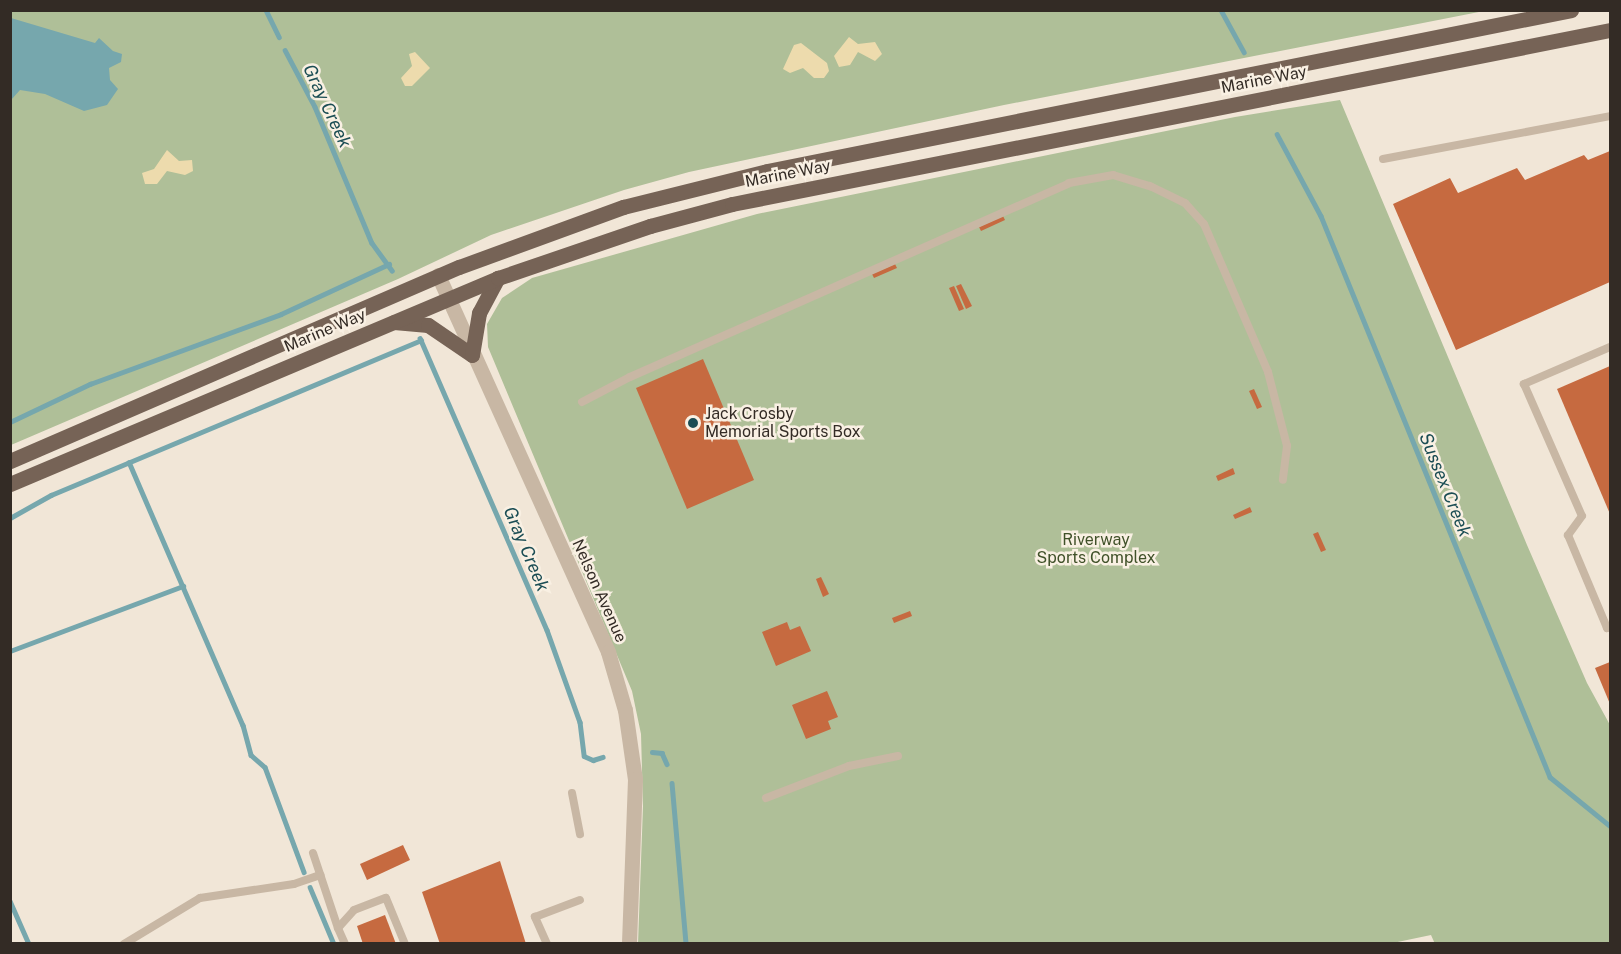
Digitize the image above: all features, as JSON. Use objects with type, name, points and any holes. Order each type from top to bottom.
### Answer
[{"type":"main road","name":"Marine Way","points":[[10,461],[438,275],[623,207],[767,171],[1571,10]]},
{"type":"main road","name":"Marine Way","points":[[10,484],[498,278],[569,251],[732,204],[1611,30]]},
{"type":"main road","points":[[392,322],[428,325],[472,355],[479,312],[498,278]]},
{"type":"street","name":"Nelson Avenue","points":[[438,275],[472,355],[608,652],[625,710],[635,779],[629,944]]},
{"type":"lane","points":[[1383,159],[1611,116]]},
{"type":"lane","points":[[582,402],[641,372],[1069,183],[1113,175],[1150,186],[1185,203],[1204,224],[1268,372],[1287,446],[1283,480]]},
{"type":"lane","points":[[1611,347],[1524,384],[1582,516],[1568,535],[1607,628],[1611,626]]},
{"type":"lane","points":[[766,798],[849,766],[898,756]]},
{"type":"lane","points":[[572,793],[580,834]]},
{"type":"lane","points":[[313,853],[345,944]]},
{"type":"lane","points":[[124,944],[200,898],[294,884],[320,875]]},
{"type":"lane","points":[[338,928],[354,910],[386,898],[405,944]]},
{"type":"lane","points":[[548,944],[535,917],[580,900]]},
{"type":"green space","points":[[11,11],[1484,11],[1004,105],[689,172],[624,190],[491,235],[398,279],[11,445]]},
{"type":"green space","name":"Riverway Sports Complex","points":[[1340,100],[1527,545],[1587,683],[1610,725],[1610,943],[1435,944],[1431,935],[1388,944],[638,944],[643,806],[641,734],[632,691],[488,347],[487,324],[502,298],[532,278],[757,214],[1235,117]]},
{"type":"sand","points":[[849,37],[858,44],[875,42],[882,54],[875,61],[858,52],[850,65],[839,67],[834,56]]},
{"type":"sand","points":[[801,43],[827,63],[829,71],[824,78],[814,78],[803,68],[790,73],[783,69],[794,45]]},
{"type":"sand","points":[[415,52],[430,68],[412,86],[405,86],[401,78],[412,66],[409,54]]},
{"type":"sand","points":[[167,150],[179,161],[192,160],[193,171],[185,175],[167,171],[157,184],[145,184],[142,173],[154,169]]},
{"type":"water","points":[[11,18],[95,43],[99,38],[113,51],[122,54],[121,62],[109,68],[110,80],[118,89],[107,105],[84,111],[45,94],[20,90],[11,100]]},
{"type":"building","points":[[1610,151],[1610,282],[1456,350],[1393,204],[1450,178],[1458,193],[1517,168],[1525,180],[1584,155],[1588,160]]},
{"type":"building","points":[[1003,216],[1005,220],[981,231],[979,227]]},
{"type":"building","points":[[895,264],[897,268],[874,278],[872,274]]},
{"type":"building","points":[[961,284],[972,306],[966,309],[956,286]]},
{"type":"building","points":[[954,286],[964,309],[959,311],[949,288]]},
{"type":"building","name":"Jack Crosby Memorial Sports Box","points":[[703,359],[754,480],[687,509],[636,388]]},
{"type":"building","points":[[1610,366],[1610,514],[1557,389]]},
{"type":"building","points":[[1254,389],[1262,407],[1257,409],[1249,391]]},
{"type":"building","points":[[1233,468],[1235,474],[1218,481],[1216,476]]},
{"type":"building","points":[[1250,507],[1252,512],[1235,519],[1233,515]]},
{"type":"building","points":[[1318,532],[1326,550],[1321,552],[1313,534]]},
{"type":"building","points":[[821,577],[829,594],[823,597],[816,579]]},
{"type":"building","points":[[910,611],[912,616],[894,623],[892,618]]},
{"type":"building","points":[[787,622],[790,630],[800,626],[811,651],[776,666],[762,632]]},
{"type":"building","points":[[1610,662],[1610,704],[1595,668]]},
{"type":"building","points":[[827,691],[838,717],[828,721],[831,729],[806,739],[792,705]]},
{"type":"building","points":[[403,845],[410,860],[367,880],[360,864]]},
{"type":"building","points":[[500,861],[526,944],[440,944],[422,892]]},
{"type":"building","points":[[385,915],[396,944],[363,944],[357,926]]},
{"type":"waterway","name":"Gray Creek","points":[[266,10],[279,37]]},
{"type":"waterway","name":"Sussex Creek","points":[[1221,10],[1244,52]]},
{"type":"waterway","name":"Gray Creek","points":[[285,50],[315,107],[372,243],[392,271]]},
{"type":"waterway","name":"Sussex Creek","points":[[1277,134],[1321,216],[1550,777],[1610,826]]},
{"type":"waterway","points":[[10,422],[90,384],[281,314],[389,264]]},
{"type":"waterway","name":"Gray Creek","points":[[420,338],[547,630],[580,722],[584,756],[593,760],[603,757]]},
{"type":"waterway","points":[[10,518],[51,495],[421,340]]},
{"type":"waterway","points":[[129,462],[243,725],[251,755],[265,767],[304,872]]},
{"type":"waterway","points":[[10,651],[183,586]]},
{"type":"waterway","name":"Gray Creek","points":[[652,752],[662,753],[667,764]]},
{"type":"waterway","name":"Gray Creek","points":[[672,783],[686,944]]},
{"type":"waterway","points":[[310,887],[334,944]]},
{"type":"waterway","points":[[10,901],[29,944]]},
{"type":"place","name":"Jack Crosby Memorial Sports Box","points":[[693,423]]}]
